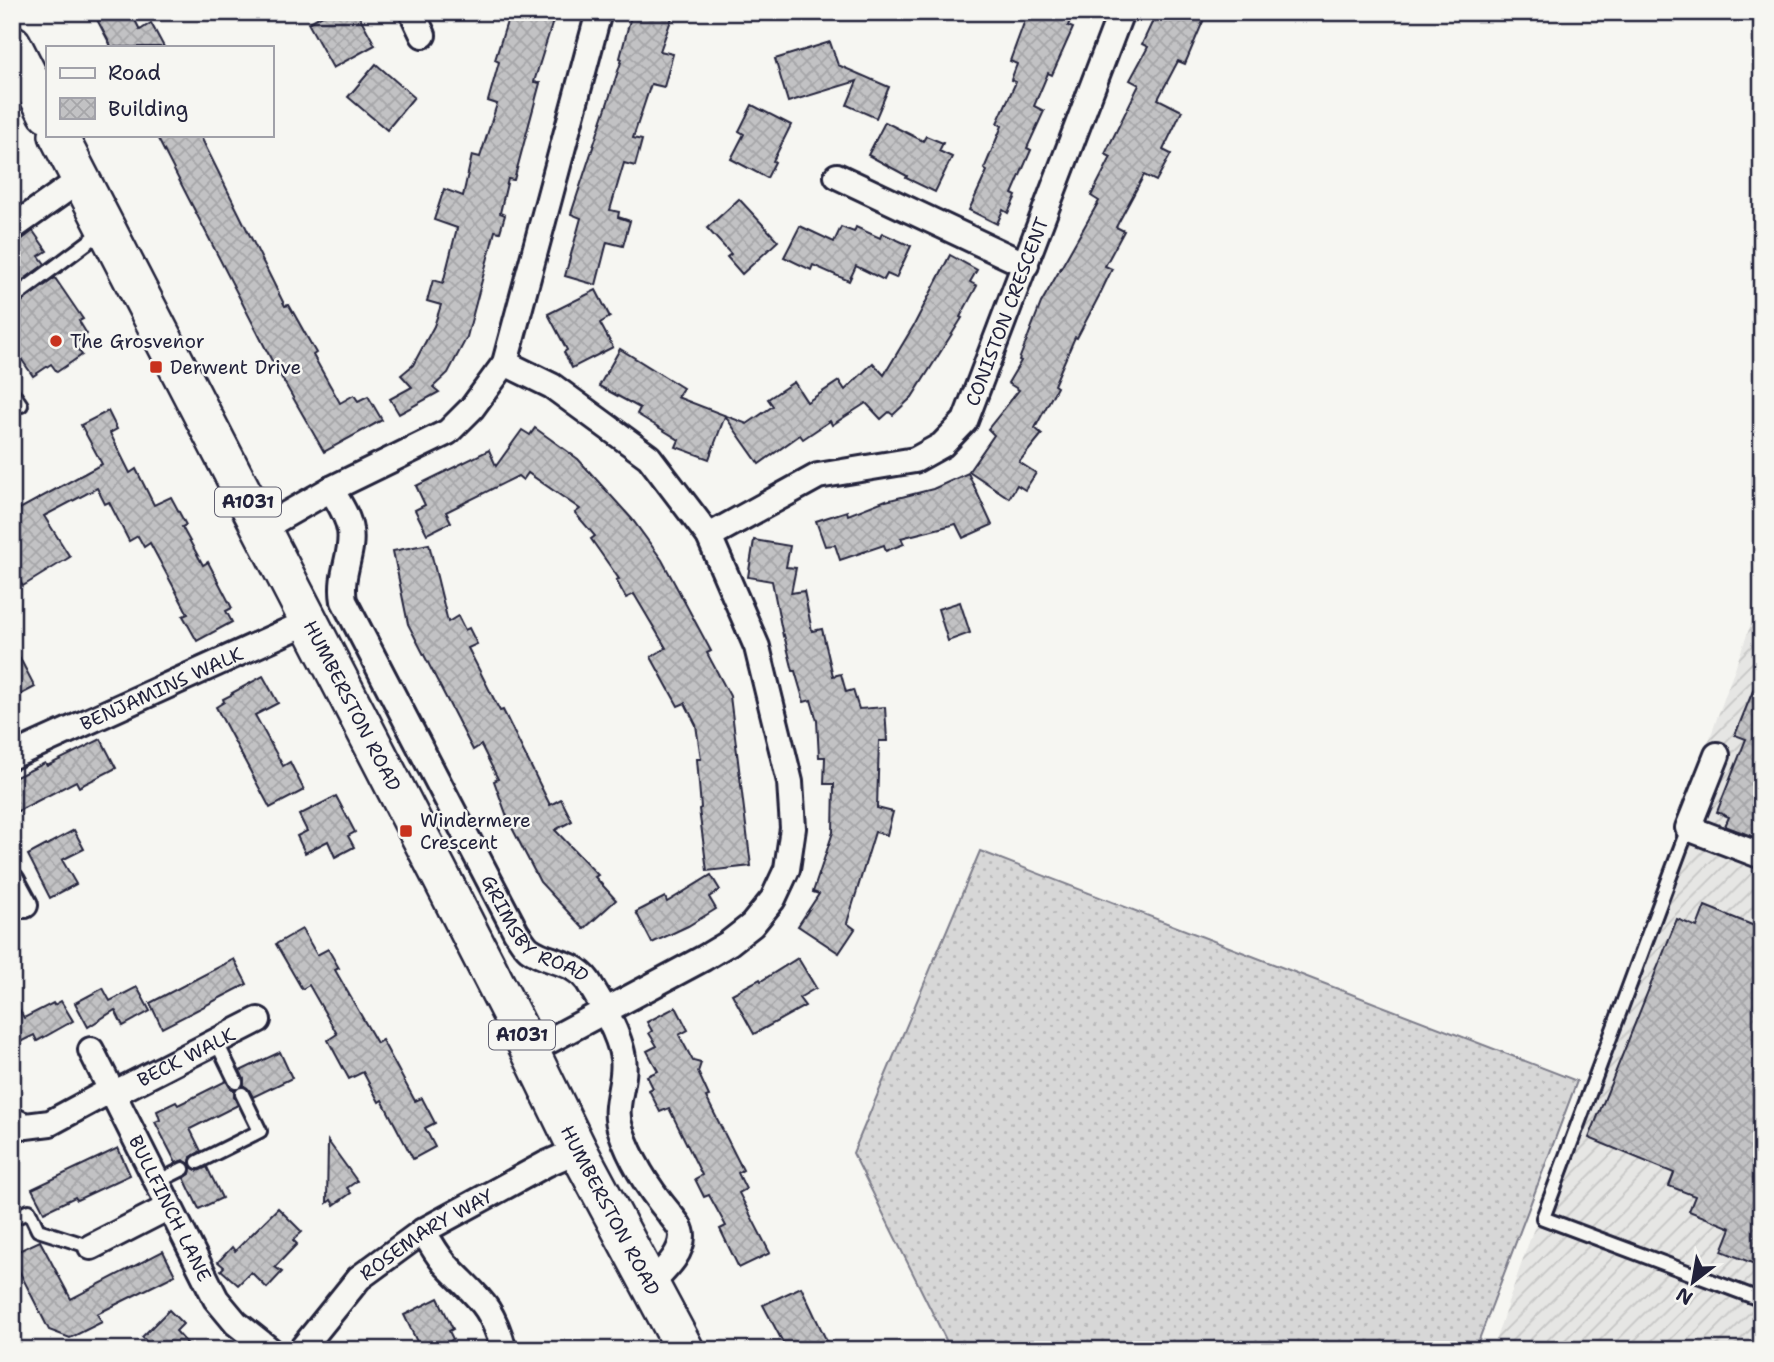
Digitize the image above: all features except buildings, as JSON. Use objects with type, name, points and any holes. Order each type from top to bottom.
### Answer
[{"type":"main road","points":[[12,44],[46,111]]},
{"type":"main road","name":"HUMBERSTON ROAD","points":[[59,136],[106,229],[151,328],[310,621],[578,1150],[685,1350]]},
{"type":"street","points":[[412,12],[423,35]]},
{"type":"street","points":[[261,530],[331,489],[448,432],[472,408],[505,363],[599,12]]},
{"type":"street","name":"CONISTON CRESCENT","points":[[709,536],[818,476],[915,460],[942,445],[965,421],[1121,12]]},
{"type":"street","points":[[837,176],[1026,265]]},
{"type":"street","points":[[12,228],[81,179]]},
{"type":"street","points":[[505,363],[552,386],[649,457],[709,536],[757,647],[790,782],[793,828],[787,869],[773,900],[752,925],[729,943],[530,1051]]},
{"type":"street","name":"GRIMSBY ROAD","points":[[331,489],[350,529],[351,545],[341,587],[344,601],[491,883],[526,947],[540,956],[561,962],[580,972],[618,1038],[624,1059],[617,1105],[620,1131],[650,1188],[681,1230],[682,1239],[678,1253],[651,1284]]},
{"type":"street","name":"BENJAMINS WALK","points":[[12,756],[310,621]]},
{"type":"street","points":[[1717,755],[1688,828],[1762,856]]},
{"type":"street","points":[[12,881],[25,905]]},
{"type":"street","name":"BECK WALK","points":[[12,1119],[26,1126],[50,1123],[258,1020]]},
{"type":"street","name":"BULLFINCH LANE","points":[[91,1050],[216,1299],[236,1322],[270,1350]]},
{"type":"street","name":"ROSEMARY WAY","points":[[301,1350],[359,1278],[423,1231],[546,1164],[578,1150]]},
{"type":"street","points":[[90,1247],[169,1207]]},
{"type":"street","points":[[423,1231],[447,1266],[472,1288],[488,1308],[504,1350]]},
{"type":"lane","points":[[12,299],[106,229]]},
{"type":"lane","points":[[12,392],[21,405]]},
{"type":"lane","points":[[1688,828],[1543,1218],[1762,1300]]},
{"type":"lane","points":[[216,1041],[236,1082]]},
{"type":"lane","points":[[198,1162],[260,1131],[242,1094]]},
{"type":"lane","points":[[157,1182],[183,1169]]},
{"type":"lane","points":[[12,1219],[29,1211],[38,1230],[90,1247]]},
{"type":"shaded area","points":[[1762,593],[1762,1350],[1492,1350],[1524,1256]]},
{"type":"shaded area","points":[[980,851],[1577,1081],[1475,1350],[951,1350],[853,1153]]},
{"type":"place","name":"The Grosvenor","points":[[56,341]]},
{"type":"place","name":"Derwent Drive","points":[[156,367]]},
{"type":"place","name":"Windermere Crescent","points":[[406,831]]}]
